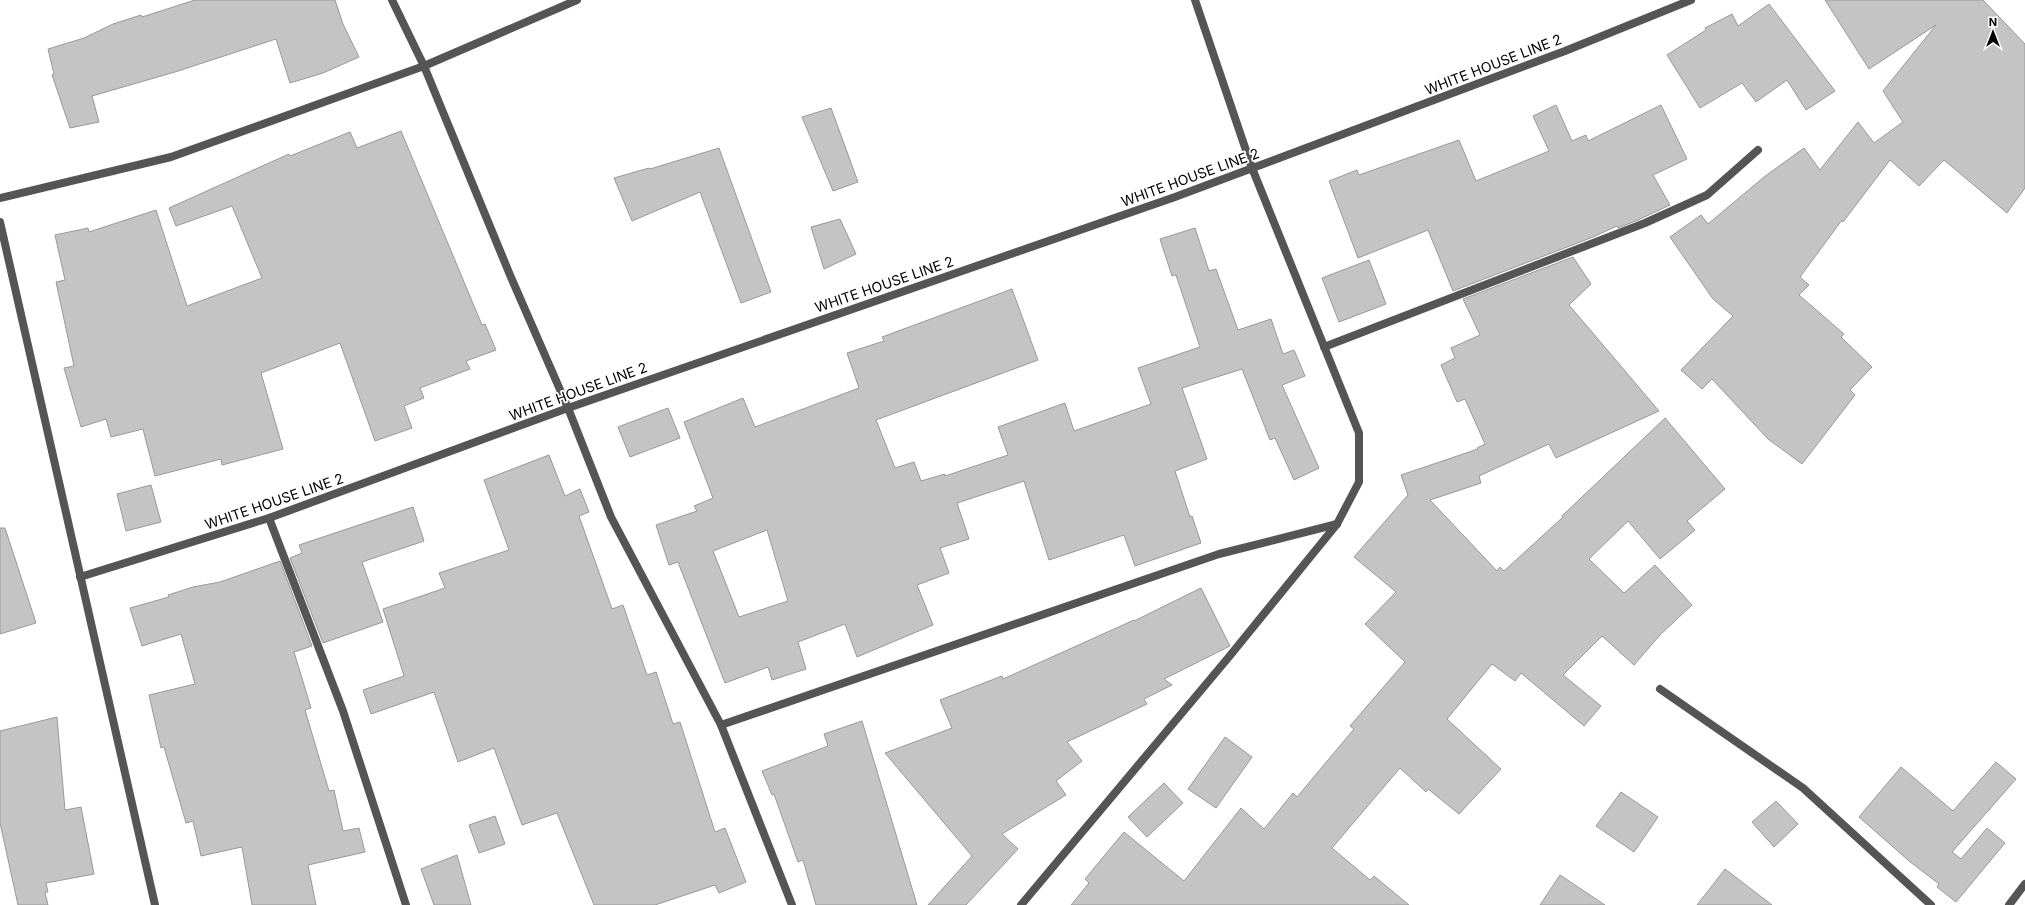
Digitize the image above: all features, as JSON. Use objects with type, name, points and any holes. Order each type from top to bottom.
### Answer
[{"type":"street","points":[[392,0],[424,66],[510,275],[568,408],[611,516],[722,725],[792,905]]},
{"type":"street","points":[[0,198],[171,158],[424,66],[577,0]]},
{"type":"street","points":[[1021,905],[1228,658],[1337,524],[1359,482],[1359,433],[1252,168],[1195,0]]},
{"type":"street","name":"WHITE HOUSE LINE 2","points":[[80,577],[269,518],[568,408],[1175,197],[1565,51],[1691,0]]},
{"type":"street","points":[[1324,348],[1652,220],[1707,195],[1758,150]]},
{"type":"street","points":[[0,222],[155,905]]},
{"type":"street","points":[[269,518],[343,711],[406,905]]},
{"type":"street","points":[[722,725],[1219,554],[1337,524]]},
{"type":"street","points":[[1660,689],[1803,788],[1931,905]]},
{"type":"street","points":[[2009,905],[2025,884]]},
{"type":"building","points":[[195,0],[335,0],[343,24],[359,57],[323,73],[290,83],[276,39],[175,72],[92,96],[99,122],[70,128],[52,75],[54,74],[48,49],[84,38],[113,24],[141,15],[142,17]]},
{"type":"building","points":[[1825,0],[1983,0],[2025,44],[2025,188],[2007,213],[1944,160],[1919,186],[1890,160],[1843,222],[1842,220],[1800,277],[1809,285],[1799,295],[1844,334],[1841,337],[1872,367],[1850,390],[1855,395],[1802,464],[1768,439],[1712,379],[1702,389],[1681,370],[1733,316],[1713,299],[1670,237],[1701,215],[1708,224],[1764,177],[1804,148],[1820,170],[1858,122],[1874,143],[1903,122],[1883,91],[1936,25],[1869,69]]},
{"type":"building","points":[[1769,4],[1835,91],[1806,110],[1787,80],[1756,102],[1742,83],[1700,108],[1667,55],[1706,30],[1705,28],[1732,14],[1738,26]]},
{"type":"building","points":[[1556,105],[1572,141],[1586,135],[1588,141],[1661,105],[1687,159],[1653,175],[1670,205],[1618,228],[1617,226],[1593,237],[1453,291],[1428,230],[1358,258],[1329,181],[1357,170],[1359,175],[1459,140],[1476,181],[1549,151],[1533,116]]},
{"type":"building","points":[[831,108],[858,182],[833,191],[802,117]]},
{"type":"building","points":[[401,131],[482,325],[485,324],[496,350],[466,361],[470,369],[420,388],[424,398],[404,406],[412,428],[375,441],[340,343],[261,373],[283,449],[222,465],[221,459],[155,476],[143,429],[111,437],[106,419],[81,427],[64,368],[74,366],[56,282],[65,280],[55,235],[88,228],[89,232],[156,210],[187,306],[262,278],[232,206],[176,226],[169,208],[289,154],[290,156],[350,132],[357,148]]},
{"type":"building","points":[[719,148],[771,292],[741,303],[700,192],[632,221],[614,178],[649,168],[650,169]]},
{"type":"building","points":[[840,219],[856,254],[824,269],[811,227]]},
{"type":"building","points":[[1195,228],[1209,271],[1216,269],[1238,330],[1271,319],[1283,354],[1294,350],[1305,376],[1282,385],[1319,468],[1294,480],[1275,438],[1270,440],[1242,369],[1182,388],[1207,459],[1175,471],[1190,517],[1192,516],[1201,543],[1135,566],[1124,535],[1049,560],[1024,481],[957,503],[969,539],[940,548],[949,573],[917,585],[933,625],[857,657],[845,624],[798,642],[806,669],[772,680],[768,667],[725,683],[678,562],[669,565],[656,525],[697,511],[694,506],[713,498],[684,422],[743,398],[755,427],[859,388],[847,353],[884,341],[882,337],[1012,289],[1038,360],[876,420],[895,468],[914,462],[921,481],[945,474],[945,476],[1008,455],[998,427],[1065,403],[1074,431],[1151,404],[1138,368],[1200,347],[1176,275],[1172,276],[1160,239]],"holes":[[[767,530],[788,601],[739,617],[713,551]]]},
{"type":"building","points":[[1573,257],[1591,284],[1569,305],[1659,411],[1556,458],[1549,444],[1479,476],[1481,483],[1430,500],[1497,571],[1500,567],[1504,571],[1563,517],[1562,516],[1665,418],[1725,489],[1687,521],[1695,530],[1660,559],[1628,521],[1589,559],[1624,593],[1655,565],[1692,605],[1660,635],[1634,665],[1602,636],[1563,675],[1601,706],[1584,726],[1521,673],[1515,681],[1492,664],[1447,719],[1501,769],[1459,814],[1428,789],[1426,792],[1400,768],[1332,848],[1370,880],[1374,876],[1409,905],[1071,905],[1089,883],[1085,879],[1124,832],[1184,881],[1241,808],[1264,829],[1293,793],[1297,797],[1354,729],[1350,726],[1405,662],[1365,624],[1396,592],[1354,557],[1408,495],[1401,475],[1478,449],[1477,448],[1485,444],[1465,399],[1457,402],[1441,365],[1455,358],[1451,348],[1480,335],[1463,299]]},
{"type":"building","points":[[1369,260],[1386,304],[1339,322],[1322,278]]},
{"type":"building","points":[[668,408],[680,438],[630,457],[618,427]]},
{"type":"building","points":[[549,455],[565,496],[580,489],[589,512],[579,516],[612,609],[623,605],[647,675],[656,672],[673,724],[680,722],[715,832],[725,828],[746,882],[719,893],[715,885],[655,905],[594,905],[557,813],[522,825],[494,748],[458,762],[434,692],[371,714],[363,690],[404,676],[383,609],[445,588],[439,573],[509,550],[484,480]]},
{"type":"building","points":[[151,485],[161,522],[126,531],[117,494]]},
{"type":"building","points":[[413,507],[424,541],[362,562],[383,622],[323,643],[290,558],[302,553],[299,545]]},
{"type":"building","points":[[0,528],[5,528],[36,623],[0,634]]},
{"type":"building","points":[[280,561],[312,646],[294,652],[311,708],[305,710],[329,791],[334,790],[343,831],[359,828],[365,852],[308,865],[316,905],[252,905],[242,847],[201,856],[193,821],[186,823],[164,747],[161,748],[149,695],[195,684],[181,634],[142,646],[130,608],[169,597],[168,595],[193,587],[220,582]]},
{"type":"building","points":[[1201,588],[1230,646],[1164,679],[1172,685],[1144,699],[1147,704],[1067,742],[1082,761],[1056,781],[1066,795],[1002,834],[1018,849],[966,905],[928,905],[972,856],[885,753],[952,728],[940,700],[1002,676],[1003,679],[1134,621]]},
{"type":"building","points":[[57,717],[65,810],[81,807],[94,874],[46,883],[48,892],[45,892],[48,905],[18,905],[0,823],[0,731]]},
{"type":"building","points":[[862,721],[917,905],[816,905],[803,860],[798,862],[774,794],[772,795],[762,771],[828,746],[824,734]]},
{"type":"building","points":[[1225,737],[1252,757],[1216,808],[1188,789]]},
{"type":"building","points":[[1996,762],[2016,779],[1952,852],[1961,859],[1987,828],[2005,843],[1956,902],[1937,887],[1939,884],[1909,861],[1859,817],[1901,767],[1953,811]]},
{"type":"building","points":[[1164,783],[1183,803],[1147,837],[1128,817]]},
{"type":"building","points":[[1621,792],[1658,817],[1634,852],[1596,826]]},
{"type":"building","points":[[1776,801],[1798,824],[1774,847],[1752,822]]},
{"type":"building","points":[[495,816],[505,844],[479,853],[469,825]]},
{"type":"building","points":[[457,855],[471,905],[434,905],[421,869]]},
{"type":"building","points":[[1725,869],[1772,905],[1697,905]]},
{"type":"building","points":[[1560,875],[1605,905],[1540,905]]}]
